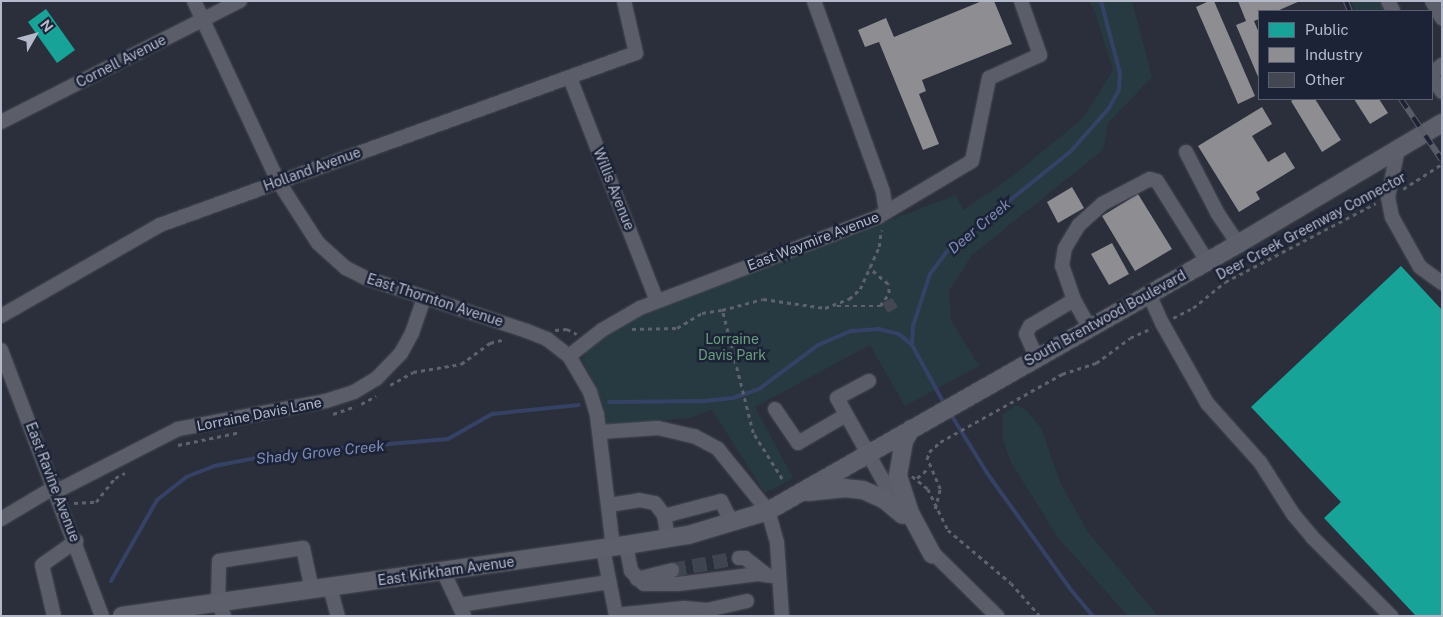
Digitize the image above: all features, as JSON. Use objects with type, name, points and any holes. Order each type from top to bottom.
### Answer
[{"type":"main road","name":"South Brentwood Boulevard","points":[[768,511],[1036,357],[1238,244],[1442,123]]},
{"type":"main road","points":[[911,429],[904,441],[898,476],[910,513],[932,554]]},
{"type":"main road","points":[[803,492],[844,488],[863,490],[885,500],[903,515]]},
{"type":"main road","name":"East Kirkham Avenue","points":[[122,616],[221,609],[330,587],[614,547],[668,538],[732,523],[768,511]]},
{"type":"street","name":"East Thornton Avenue","points":[[194,1],[201,21],[278,181],[318,243],[346,268],[424,299],[527,330],[547,340],[569,356],[590,392],[600,432],[614,547]]},
{"type":"street","name":"Cornell Avenue","points":[[1,122],[240,1]]},
{"type":"street","name":"Holland Avenue","points":[[1,316],[160,226],[278,181],[636,53],[624,1]]},
{"type":"street","name":"East Waymire Avenue","points":[[569,356],[620,318],[657,300],[882,215],[883,192],[814,1]]},
{"type":"street","points":[[882,215],[972,161],[989,78],[1040,55],[1021,1]]},
{"type":"street","points":[[1432,1],[1442,18]]},
{"type":"street","points":[[1433,77],[1442,92]]},
{"type":"street","name":"Willis Avenue","points":[[570,78],[657,300]]},
{"type":"street","points":[[1398,149],[1388,197],[1398,233],[1420,267],[1442,283]]},
{"type":"street","points":[[1186,152],[1218,214],[1238,244]]},
{"type":"street","points":[[1089,327],[1074,300],[1062,266],[1066,248],[1079,225],[1102,204],[1150,179],[1157,181],[1207,261]]},
{"type":"street","points":[[1149,294],[1162,323],[1216,414],[1260,462],[1293,514],[1312,537],[1391,616]]},
{"type":"street","name":"Lorraine Davis Lane","points":[[1,519],[56,489],[178,429],[326,401],[354,392],[376,379],[401,353],[412,333],[424,299]]},
{"type":"street","points":[[1036,357],[1026,334],[1030,326],[1074,300]]},
{"type":"street","name":"East Ravine Avenue","points":[[1,350],[76,541],[102,616]]},
{"type":"street","points":[[869,381],[837,398],[866,454],[903,515],[932,554],[997,616]]},
{"type":"street","points":[[776,409],[798,443],[846,415]]},
{"type":"street","points":[[600,432],[658,428],[694,436],[718,449],[768,511],[777,543],[773,576],[782,616]]},
{"type":"street","points":[[609,505],[639,500],[656,503],[664,516],[668,538]]},
{"type":"street","points":[[664,516],[721,501],[732,523]]},
{"type":"street","points":[[54,616],[42,566],[76,541]]},
{"type":"street","points":[[614,547],[637,579],[661,586],[773,576]]},
{"type":"street","points":[[614,547],[609,582],[616,615],[684,608],[708,613],[747,601]]},
{"type":"street","points":[[221,609],[219,561],[303,548],[312,590]]},
{"type":"street","points":[[739,558],[745,558],[773,576]]},
{"type":"street","points":[[637,579],[672,570]]},
{"type":"street","points":[[443,571],[461,610],[609,582]]},
{"type":"street","points":[[330,587],[338,616]]},
{"type":"path","name":"Deer Creek Greenway Connector","points":[[929,467],[929,452],[940,442],[1007,402],[1070,370],[1096,363],[1130,338],[1183,314],[1225,282],[1388,197],[1442,164]]},
{"type":"path","points":[[835,306],[860,289],[879,247],[882,215]]},
{"type":"path","points":[[626,331],[647,327],[677,328],[702,312],[722,310],[763,299],[815,308],[880,306],[890,293],[888,284],[868,268]]},
{"type":"path","points":[[722,310],[753,433],[782,479]]},
{"type":"path","points":[[552,332],[567,329],[579,336]]},
{"type":"path","points":[[917,478],[929,467],[940,490],[935,509]]},
{"type":"path","points":[[907,474],[917,478],[928,489],[935,509],[948,530],[1011,583],[1040,616]]},
{"type":"green space","name":"Lorraine Davis Park","points":[[1089,1],[1132,1],[1152,77],[1108,123],[1103,150],[972,255],[949,291],[951,320],[979,366],[905,406],[870,345],[755,407],[793,478],[765,493],[712,410],[689,418],[606,425],[601,398],[582,360],[587,351],[621,325],[672,302],[956,195],[963,210],[1010,178],[1083,118],[1113,70],[1095,12]]},
{"type":"green space","points":[[1351,1],[1380,1],[1385,10],[1356,10]]},
{"type":"green space","points":[[1016,405],[1027,411],[1041,428],[1061,484],[1088,532],[1158,616],[1128,616],[1059,539],[1010,461],[1002,436],[1003,414]]},
{"type":"building: Public","points":[[46,9],[75,50],[57,63],[28,22]]},
{"type":"building: Public","points":[[1401,266],[1442,310],[1442,616],[1416,616],[1324,518],[1341,502],[1251,407]]},
{"type":"building: Industry","points":[[982,1],[994,1],[1012,44],[922,80],[926,91],[919,94],[939,144],[923,150],[879,42],[865,47],[858,30],[886,18],[894,37]]},
{"type":"building: Industry","points":[[1209,1],[1214,1],[1255,96],[1238,104],[1196,7]]},
{"type":"building: Industry","points":[[1238,1],[1300,1],[1279,10],[1258,10],[1258,19],[1254,21],[1258,31],[1258,77],[1236,25],[1246,21]]},
{"type":"building: Industry","points":[[1316,100],[1341,140],[1322,152],[1291,101]]},
{"type":"building: Industry","points":[[1355,100],[1380,100],[1388,113],[1370,124]]},
{"type":"building: Industry","points":[[1262,107],[1272,124],[1252,136],[1268,162],[1285,152],[1295,168],[1256,192],[1260,199],[1239,212],[1198,146]]},
{"type":"building: Industry","points":[[1072,187],[1084,208],[1058,223],[1047,202]]},
{"type":"building: Industry","points":[[1138,194],[1172,249],[1135,271],[1102,216]]},
{"type":"building: Industry","points":[[1112,243],[1129,274],[1109,285],[1091,254]]},
{"type":"building: Other","points":[[892,298],[898,307],[888,313],[882,303]]},
{"type":"waterway","name":"Deer Creek","points":[[945,405],[912,345],[913,326],[930,274],[948,250],[1071,151],[1109,108],[1119,90],[1120,73],[1101,1]]},
{"type":"waterway","name":"Shady Grove Creek","points":[[609,402],[705,401],[733,398],[759,389],[818,345],[851,331],[879,329],[899,334],[912,345]]},
{"type":"waterway","name":"Shady Grove Creek","points":[[111,581],[157,500],[186,477],[214,466],[282,453],[448,439],[492,414],[579,405]]},
{"type":"waterway","name":"Deer Creek","points":[[950,413],[987,473],[1071,590],[1093,616]]},
{"type":"tunnel","points":[[672,570],[739,558]]},
{"type":"railway","points":[[1346,1],[1350,10]]},
{"type":"railway","points":[[1402,100],[1442,160]]}]
